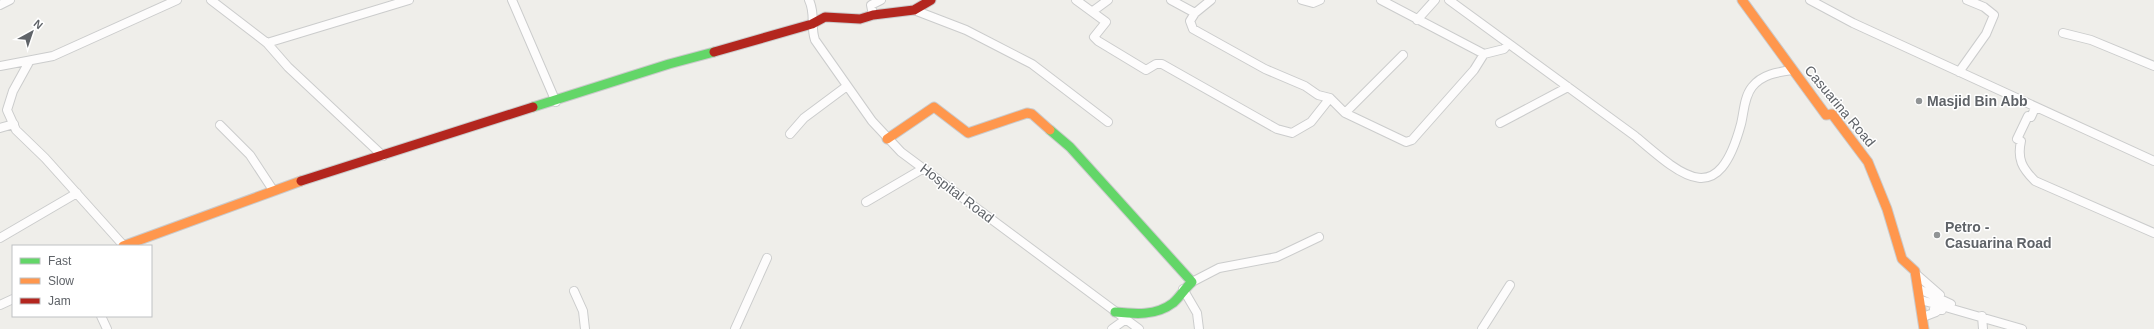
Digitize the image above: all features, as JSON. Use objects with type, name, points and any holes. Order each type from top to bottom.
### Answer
[{"type":"street","points":[[0,5],[10,0]]},
{"type":"street","points":[[0,66],[29,62],[53,56],[176,0]]},
{"type":"street","points":[[211,0],[267,43],[288,67],[383,156]]},
{"type":"street","points":[[267,43],[390,3],[409,0]]},
{"type":"street","points":[[512,0],[556,102]]},
{"type":"street","name":"Hospital Road","points":[[809,0],[814,11],[812,32],[815,40],[847,86],[887,138],[901,152],[1139,329]]},
{"type":"street","points":[[873,15],[871,5],[881,0]]},
{"type":"street","points":[[127,245],[273,190],[556,102],[668,64],[812,24],[825,17],[842,17],[855,20],[873,15],[914,10],[931,0]]},
{"type":"street","points":[[1076,0],[1092,10],[1106,22],[1094,36],[1098,41],[1145,70],[1149,70],[1156,64],[1162,64],[1277,129],[1292,133],[1311,122],[1330,98]]},
{"type":"street","points":[[1092,10],[1108,0]]},
{"type":"street","points":[[1171,0],[1195,13]]},
{"type":"street","points":[[1211,0],[1195,13],[1189,23],[1193,29],[1266,69],[1305,86],[1318,95],[1330,98],[1345,113],[1401,140],[1410,141],[1466,79],[1484,54],[1504,49],[1508,44]]},
{"type":"street","points":[[1302,0],[1313,3],[1320,0]]},
{"type":"street","points":[[1381,0],[1484,54]]},
{"type":"street","points":[[1417,20],[1435,0]]},
{"type":"street","points":[[1449,0],[1678,169],[1694,176],[1706,178],[1715,176],[1720,171],[1738,138],[1746,110],[1745,102],[1751,88],[1765,76],[1792,70]]},
{"type":"street","name":"Casuarina Road","points":[[1742,0],[1826,115],[1832,114],[1868,162],[1887,209],[1902,259],[1915,273],[1921,300],[1924,329]]},
{"type":"street","points":[[1810,0],[1853,24],[2154,161]]},
{"type":"street","points":[[1959,72],[1986,34],[1994,16],[1984,7],[1966,0]]},
{"type":"street","points":[[914,10],[966,30],[1032,64],[1108,122]]},
{"type":"street","points":[[2063,33],[2091,40],[2154,66]]},
{"type":"street","points":[[1345,113],[1403,55]]},
{"type":"street","points":[[29,62],[9,100],[7,110],[16,130],[77,193],[123,245]]},
{"type":"street","points":[[790,134],[804,118],[847,86]]},
{"type":"street","points":[[1500,123],[1568,87]]},
{"type":"street","points":[[887,138],[934,107],[968,134],[1027,112],[1032,114],[1070,147],[1192,282]]},
{"type":"street","points":[[2035,108],[2032,117],[2028,116],[2017,139],[2021,141],[2018,159],[2022,169],[2035,180],[2154,233]]},
{"type":"street","points":[[0,128],[14,124]]},
{"type":"street","points":[[220,125],[243,144],[261,169],[273,190]]},
{"type":"street","points":[[866,202],[924,168]]},
{"type":"street","points":[[0,238],[77,193]]},
{"type":"street","points":[[1115,312],[1135,314],[1149,313],[1164,309],[1173,302],[1183,289],[1192,282],[1219,268],[1277,257],[1319,237]]},
{"type":"street","points":[[735,329],[734,326],[767,258]]},
{"type":"street","points":[[1915,273],[1934,290],[1962,310]]},
{"type":"street","points":[[1482,329],[1510,285]]},
{"type":"street","points":[[1183,289],[1196,312],[1200,323],[1199,329]]},
{"type":"street","points":[[1919,289],[1962,310]]},
{"type":"street","points":[[574,291],[583,311],[585,329]]},
{"type":"street","points":[[0,305],[12,299]]},
{"type":"street","points":[[1921,300],[1962,310],[2022,329]]},
{"type":"street","points":[[1922,317],[1936,312],[1934,309],[1962,310]]},
{"type":"street","points":[[1978,315],[1983,329]]},
{"type":"street","points":[[102,317],[107,329]]},
{"type":"street","points":[[1112,329],[1126,319]]},
{"type":"traffic: fast","points":[[533,107],[669,64],[714,52]]},
{"type":"traffic: fast","points":[[1050,130],[1070,147],[1192,282],[1173,303],[1160,311],[1145,314],[1115,312]]},
{"type":"traffic: slow","points":[[1742,0],[1826,115],[1832,114],[1868,162],[1887,209],[1902,259],[1915,271],[1924,329]]},
{"type":"traffic: slow","points":[[887,139],[934,107],[968,133],[1027,113],[1032,114],[1050,130]]},
{"type":"traffic: slow","points":[[126,245],[301,181]]},
{"type":"traffic: jam","points":[[714,52],[812,24],[825,17],[860,19],[873,15],[914,10],[931,0]]},
{"type":"traffic: jam","points":[[301,181],[533,107]]},
{"type":"place","name":"Masjid Bin Abb","points":[[1919,101]]},
{"type":"place","name":"Petro - Casuarina Road","points":[[1937,235]]}]
